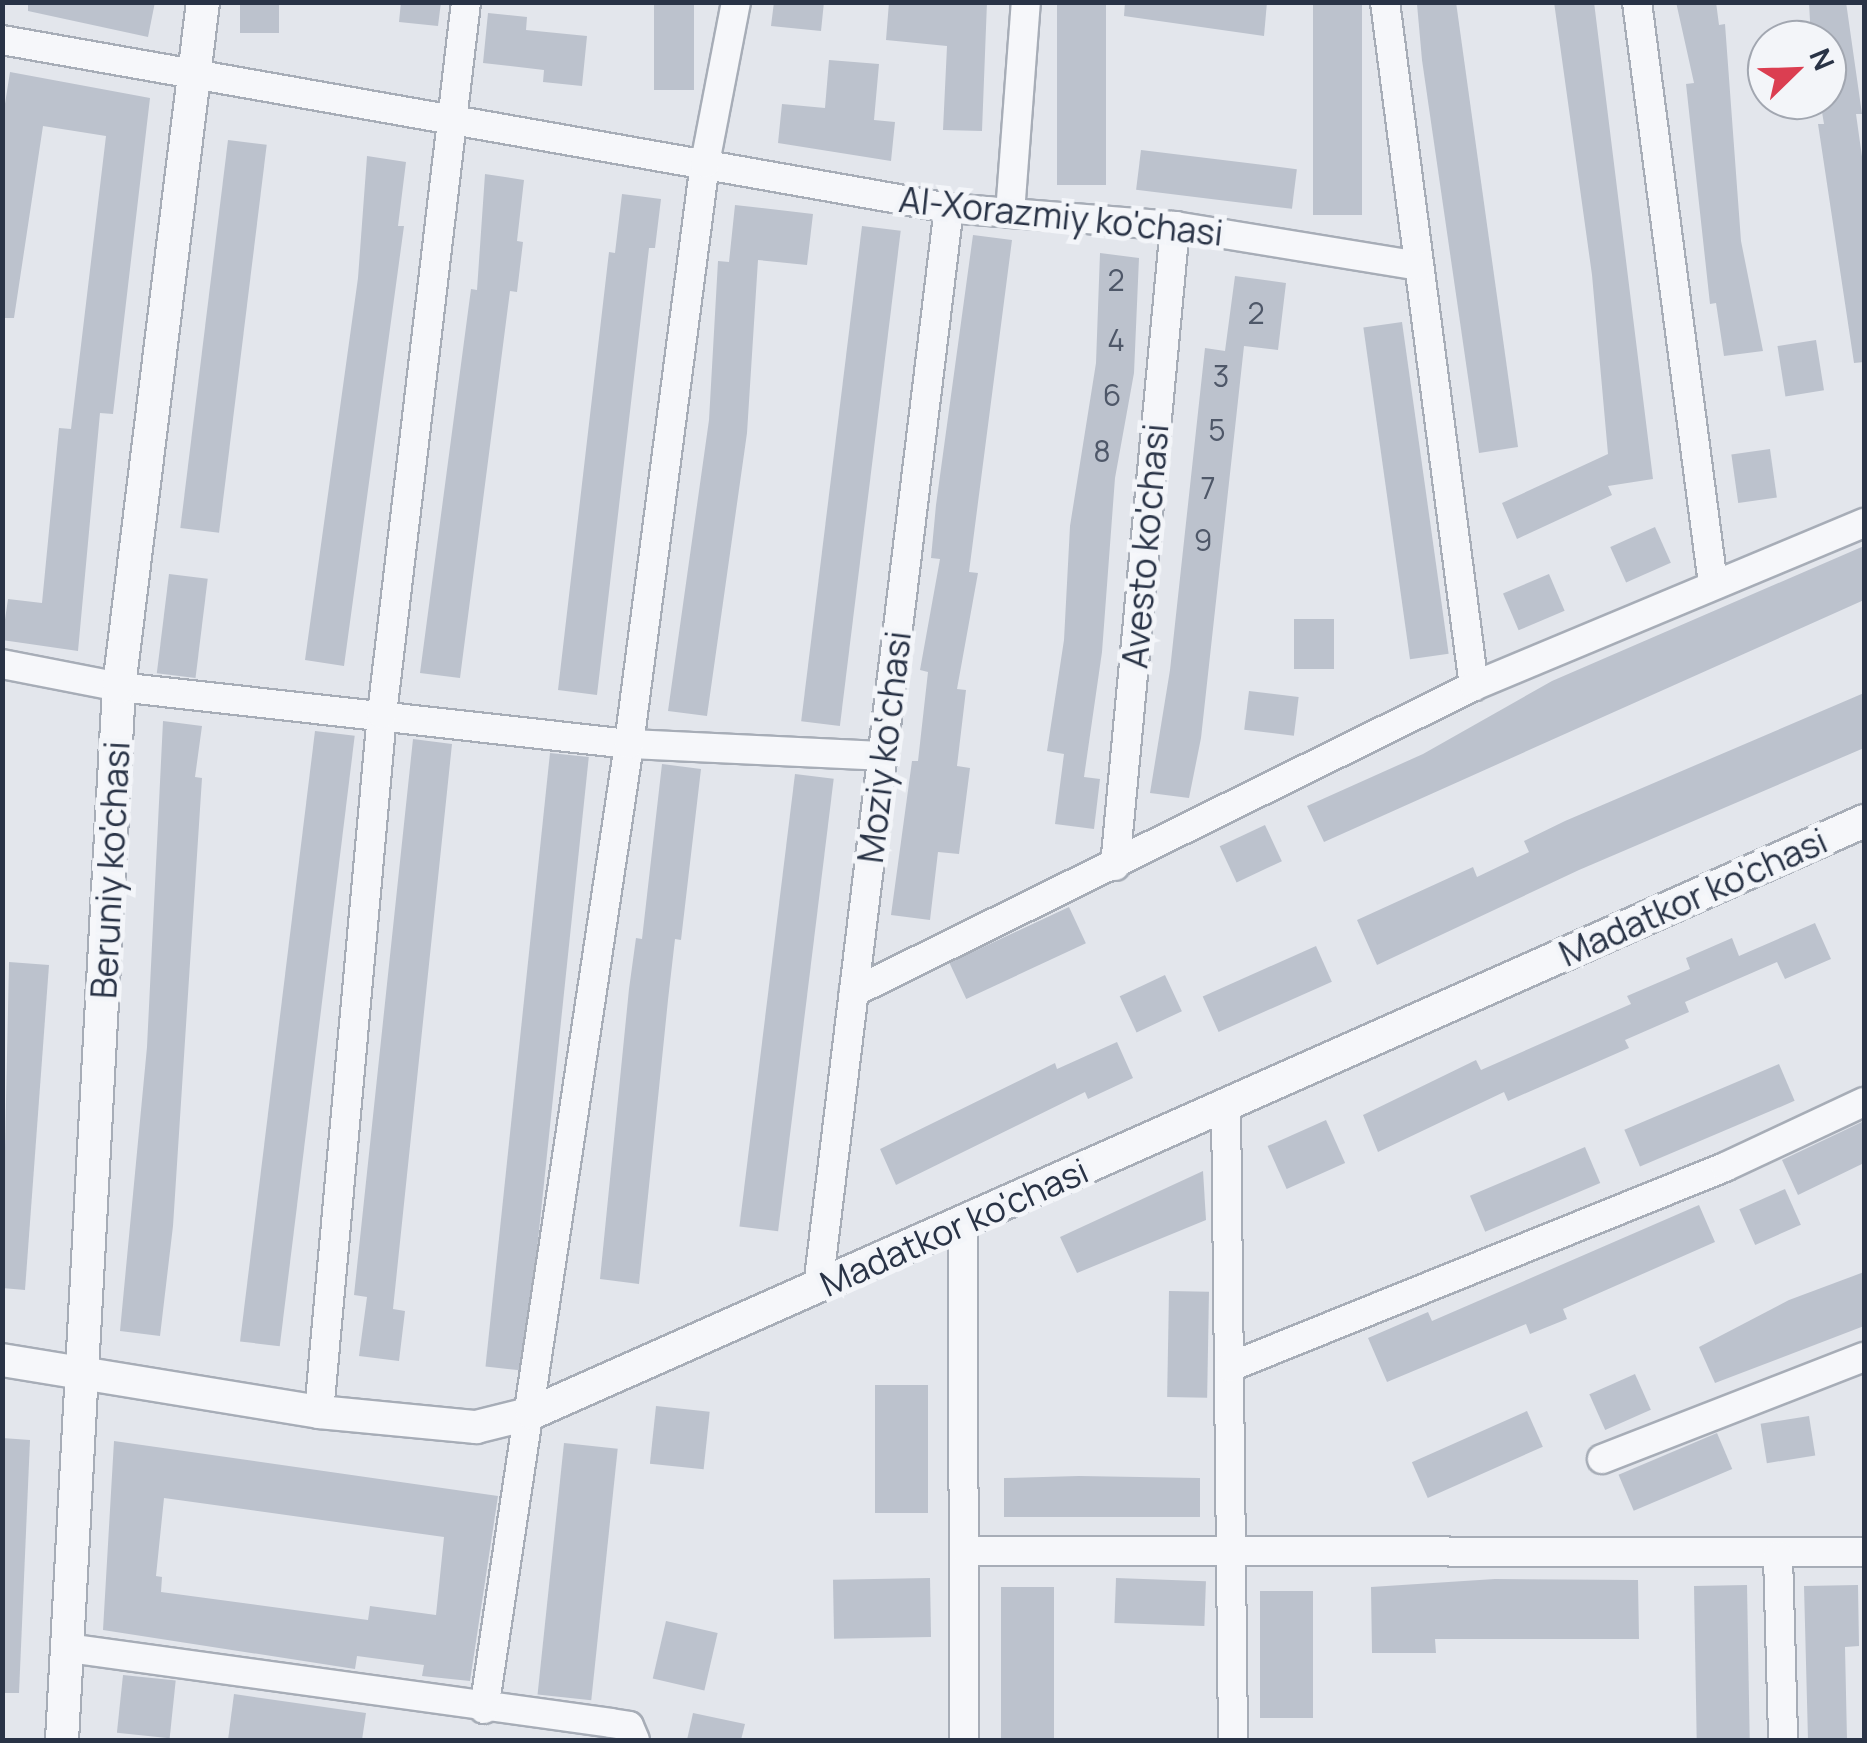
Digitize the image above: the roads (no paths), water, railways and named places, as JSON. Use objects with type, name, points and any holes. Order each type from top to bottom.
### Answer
[{"type":"street","name":"Beruniy ko'chasi","points":[[62,1740],[86,1374],[119,687],[203,2]]},
{"type":"street","points":[[319,1412],[382,714],[466,2]]},
{"type":"street","points":[[484,1709],[532,1413],[629,744],[705,164],[736,2]]},
{"type":"street","points":[[1010,213],[1026,2]]},
{"type":"street","points":[[1385,2],[1474,686]]},
{"type":"street","points":[[1637,2],[1712,584]]},
{"type":"street","name":"Al-Xorazmiy ko'chasi","points":[[2,40],[949,208],[1175,226],[1418,266]]},
{"type":"street","name":"Moziy ko‘chasi","points":[[818,1286],[949,208]]},
{"type":"street","name":"Avesto ko'chasi","points":[[1115,866],[1175,226]]},
{"type":"street","points":[[854,992],[1474,686],[1864,523]]},
{"type":"street","points":[[2,664],[119,687],[629,744],[883,756]]},
{"type":"street","name":"Madatkor ko'chasi","points":[[2,1360],[319,1412],[476,1427],[532,1413],[963,1226],[1226,1104],[1864,821]]},
{"type":"street","points":[[1230,1367],[1725,1167],[1864,1102]]},
{"type":"street","points":[[1226,1104],[1233,1740]]},
{"type":"street","points":[[963,1226],[967,1550],[964,1740]]},
{"type":"street","points":[[1602,1460],[1864,1356]]},
{"type":"street","points":[[967,1550],[1778,1556],[1864,1552]]},
{"type":"street","points":[[1778,1556],[1784,1740]]},
{"type":"street","points":[[68,1648],[484,1709],[629,1726],[634,1740]]}]
